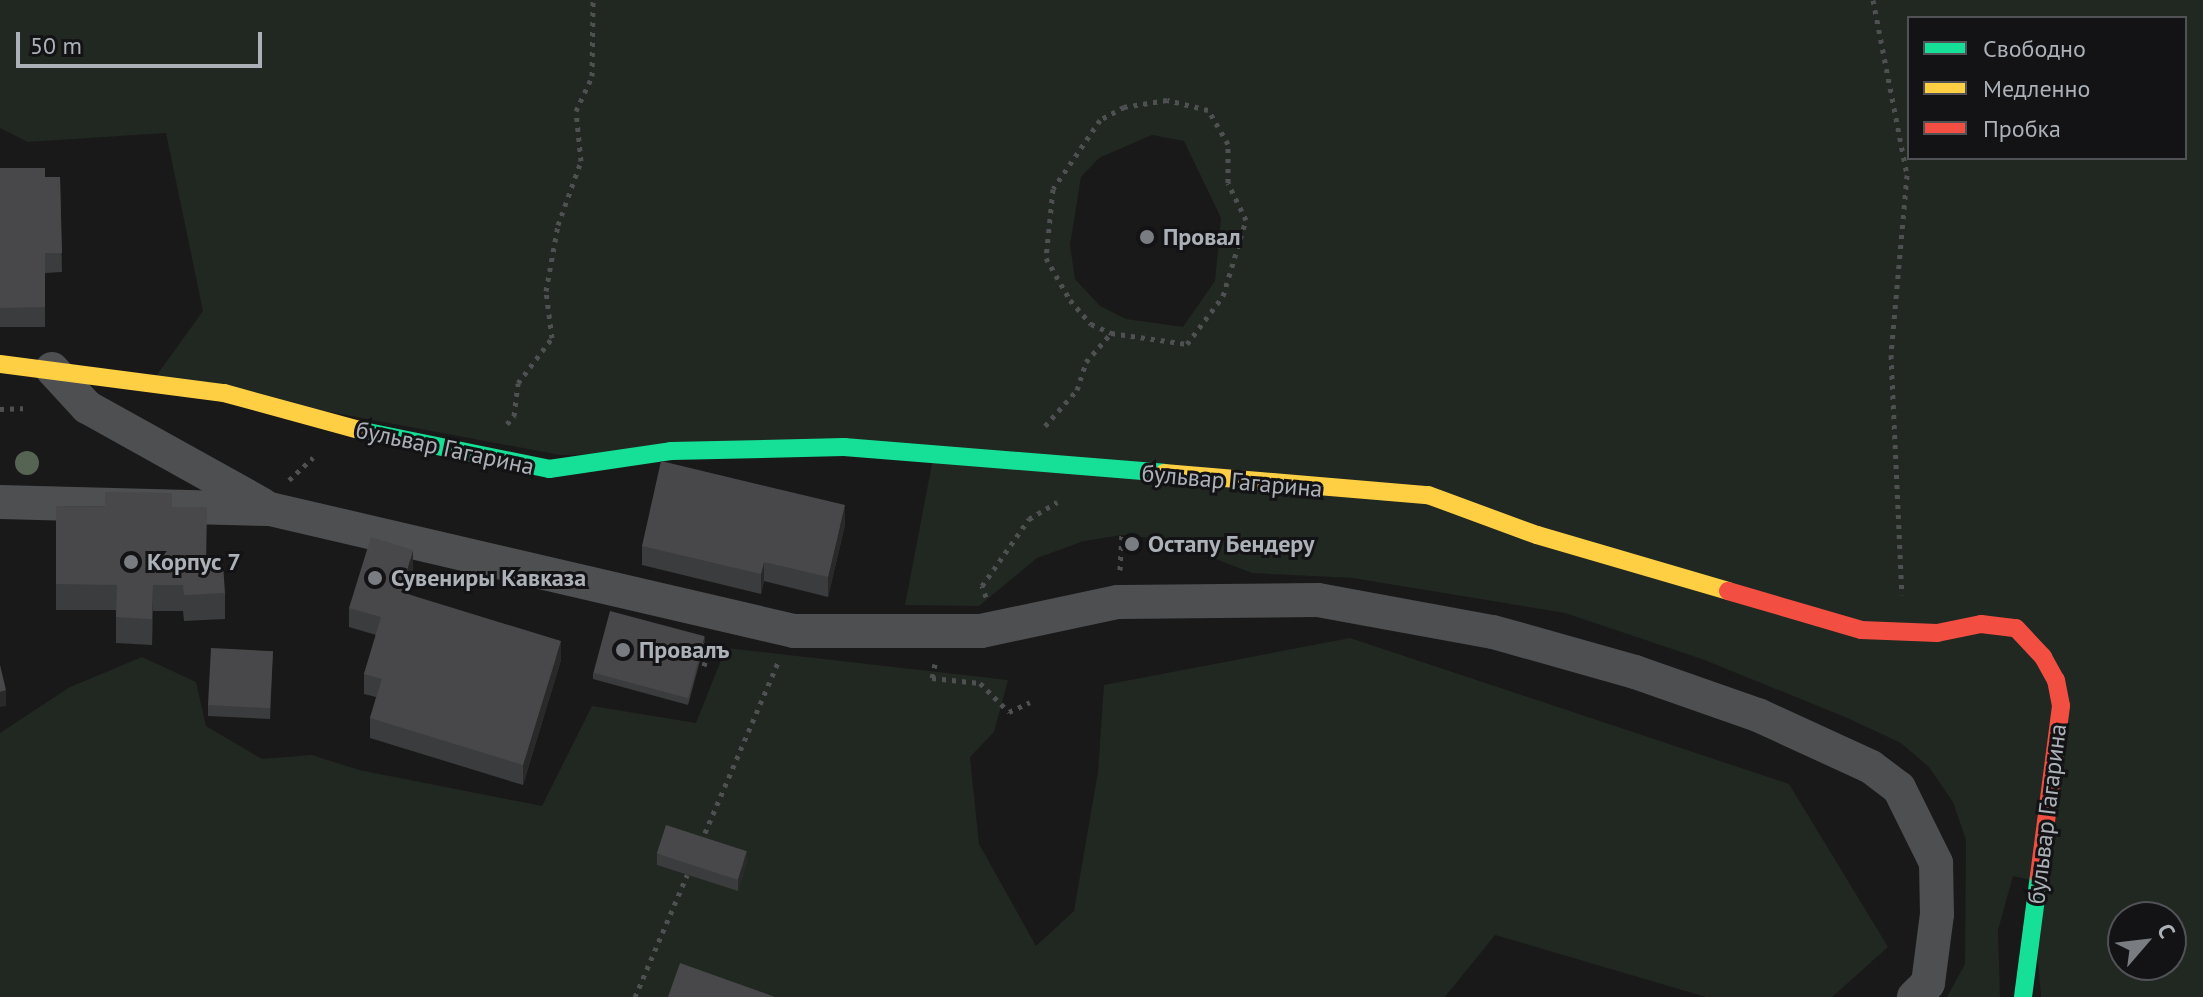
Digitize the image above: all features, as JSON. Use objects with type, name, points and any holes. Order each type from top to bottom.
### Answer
[{"type":"street","name":"бульвар Гагарина","points":[[0,364],[224,393],[480,458],[549,469],[671,451],[844,447],[1428,495],[1537,535],[1861,630],[1937,633],[1981,624],[2016,628],[2056,680],[2061,706],[2054,784],[2023,997]]},
{"type":"street","points":[[52,369],[87,407],[270,509]]},
{"type":"street","points":[[0,502],[270,509],[794,631],[981,631],[1118,602],[1318,600],[1493,632],[1635,672],[1758,715],[1871,767],[1899,788],[1918,817],[1936,863],[1937,914],[1928,983],[1914,997]]},
{"type":"path","points":[[480,458],[514,416],[518,383],[552,338],[546,291],[558,225],[581,161],[576,111],[592,76],[593,0]]},
{"type":"path","points":[[1873,0],[1907,175],[1891,355],[1904,632]]},
{"type":"path","points":[[1167,100],[1208,110],[1228,144],[1228,183],[1246,220],[1223,296],[1187,344],[1111,333],[1091,324],[1070,300],[1046,258],[1053,189],[1100,120],[1124,107],[1167,100]]},
{"type":"path","points":[[1019,462],[1077,390],[1086,362],[1111,333]]},
{"type":"path","points":[[998,598],[987,601],[982,586],[1029,519],[1110,470]]},
{"type":"path","points":[[699,847],[781,654]]},
{"type":"path","points":[[936,659],[932,678],[980,683],[1009,712],[1030,702]]},
{"type":"path","points":[[635,997],[687,875]]},
{"type":"shaded area","points":[[0,0],[2203,0],[2203,997],[2041,997],[2031,880],[2013,876],[1998,930],[2000,997],[1947,997],[1965,964],[1966,840],[1953,802],[1929,767],[1901,743],[1845,717],[1702,659],[1565,613],[1353,578],[1252,573],[1164,539],[1122,535],[1084,541],[1037,558],[979,606],[905,605],[935,448],[560,455],[154,379],[203,311],[166,133],[28,142],[0,128]],"holes":[[[1152,135],[1184,141],[1221,218],[1215,281],[1183,327],[1126,319],[1100,306],[1075,279],[1070,245],[1081,177],[1099,158]]]},
{"type":"shaded area","points":[[1350,638],[1789,784],[1888,947],[1832,997],[1706,997],[1495,935],[1445,997],[0,997],[0,733],[70,687],[142,657],[196,682],[206,726],[262,759],[312,755],[359,770],[542,806],[592,706],[696,723],[726,648],[1008,680],[994,732],[970,757],[979,844],[1036,946],[1074,911],[1098,772],[1104,685]]},
{"type":"building","points":[[0,168],[45,168],[45,177],[60,177],[62,253],[45,253],[45,307],[0,308]]},
{"type":"building","points":[[661,461],[845,505],[828,577],[764,562],[761,574],[642,546]]},
{"type":"building","name":"Корпус 7","points":[[105,492],[172,493],[172,507],[207,507],[206,565],[223,564],[225,593],[184,595],[183,585],[153,585],[152,619],[116,617],[117,585],[56,584],[56,506],[105,507]]},
{"type":"building","points":[[371,537],[413,550],[401,592],[561,641],[523,765],[370,718],[382,679],[364,674],[381,617],[349,608]]},
{"type":"building","points":[[610,611],[705,636],[688,698],[593,673]]},
{"type":"building","points":[[211,648],[273,651],[270,708],[208,705]]},
{"type":"building","points":[[0,665],[6,690],[0,692]]},
{"type":"building","points":[[666,825],[747,851],[738,880],[657,854]]},
{"type":"building","points":[[680,963],[775,997],[668,997]]},
{"type":"traffic: fast","points":[[363,431],[549,469],[671,451],[844,447],[1164,473]]},
{"type":"traffic: fast","points":[[2023,997],[2039,876]]},
{"type":"traffic: slow","points":[[0,364],[224,393],[363,431]]},
{"type":"traffic: slow","points":[[1164,473],[1428,495],[1537,535],[1728,591]]},
{"type":"traffic: jam","points":[[1728,591],[1861,630],[1937,633],[1981,624],[2016,628],[2043,657],[2056,680],[2061,706],[2039,876]]},
{"type":"place","name":"Провал","points":[[1147,237]]},
{"type":"place","name":"Остапу Бендеру","points":[[1132,544]]},
{"type":"place","name":"Корпус 7","points":[[131,562]]},
{"type":"place","name":"Сувениры Кавказа","points":[[375,578]]},
{"type":"place","name":"Провалъ","points":[[623,650]]}]
